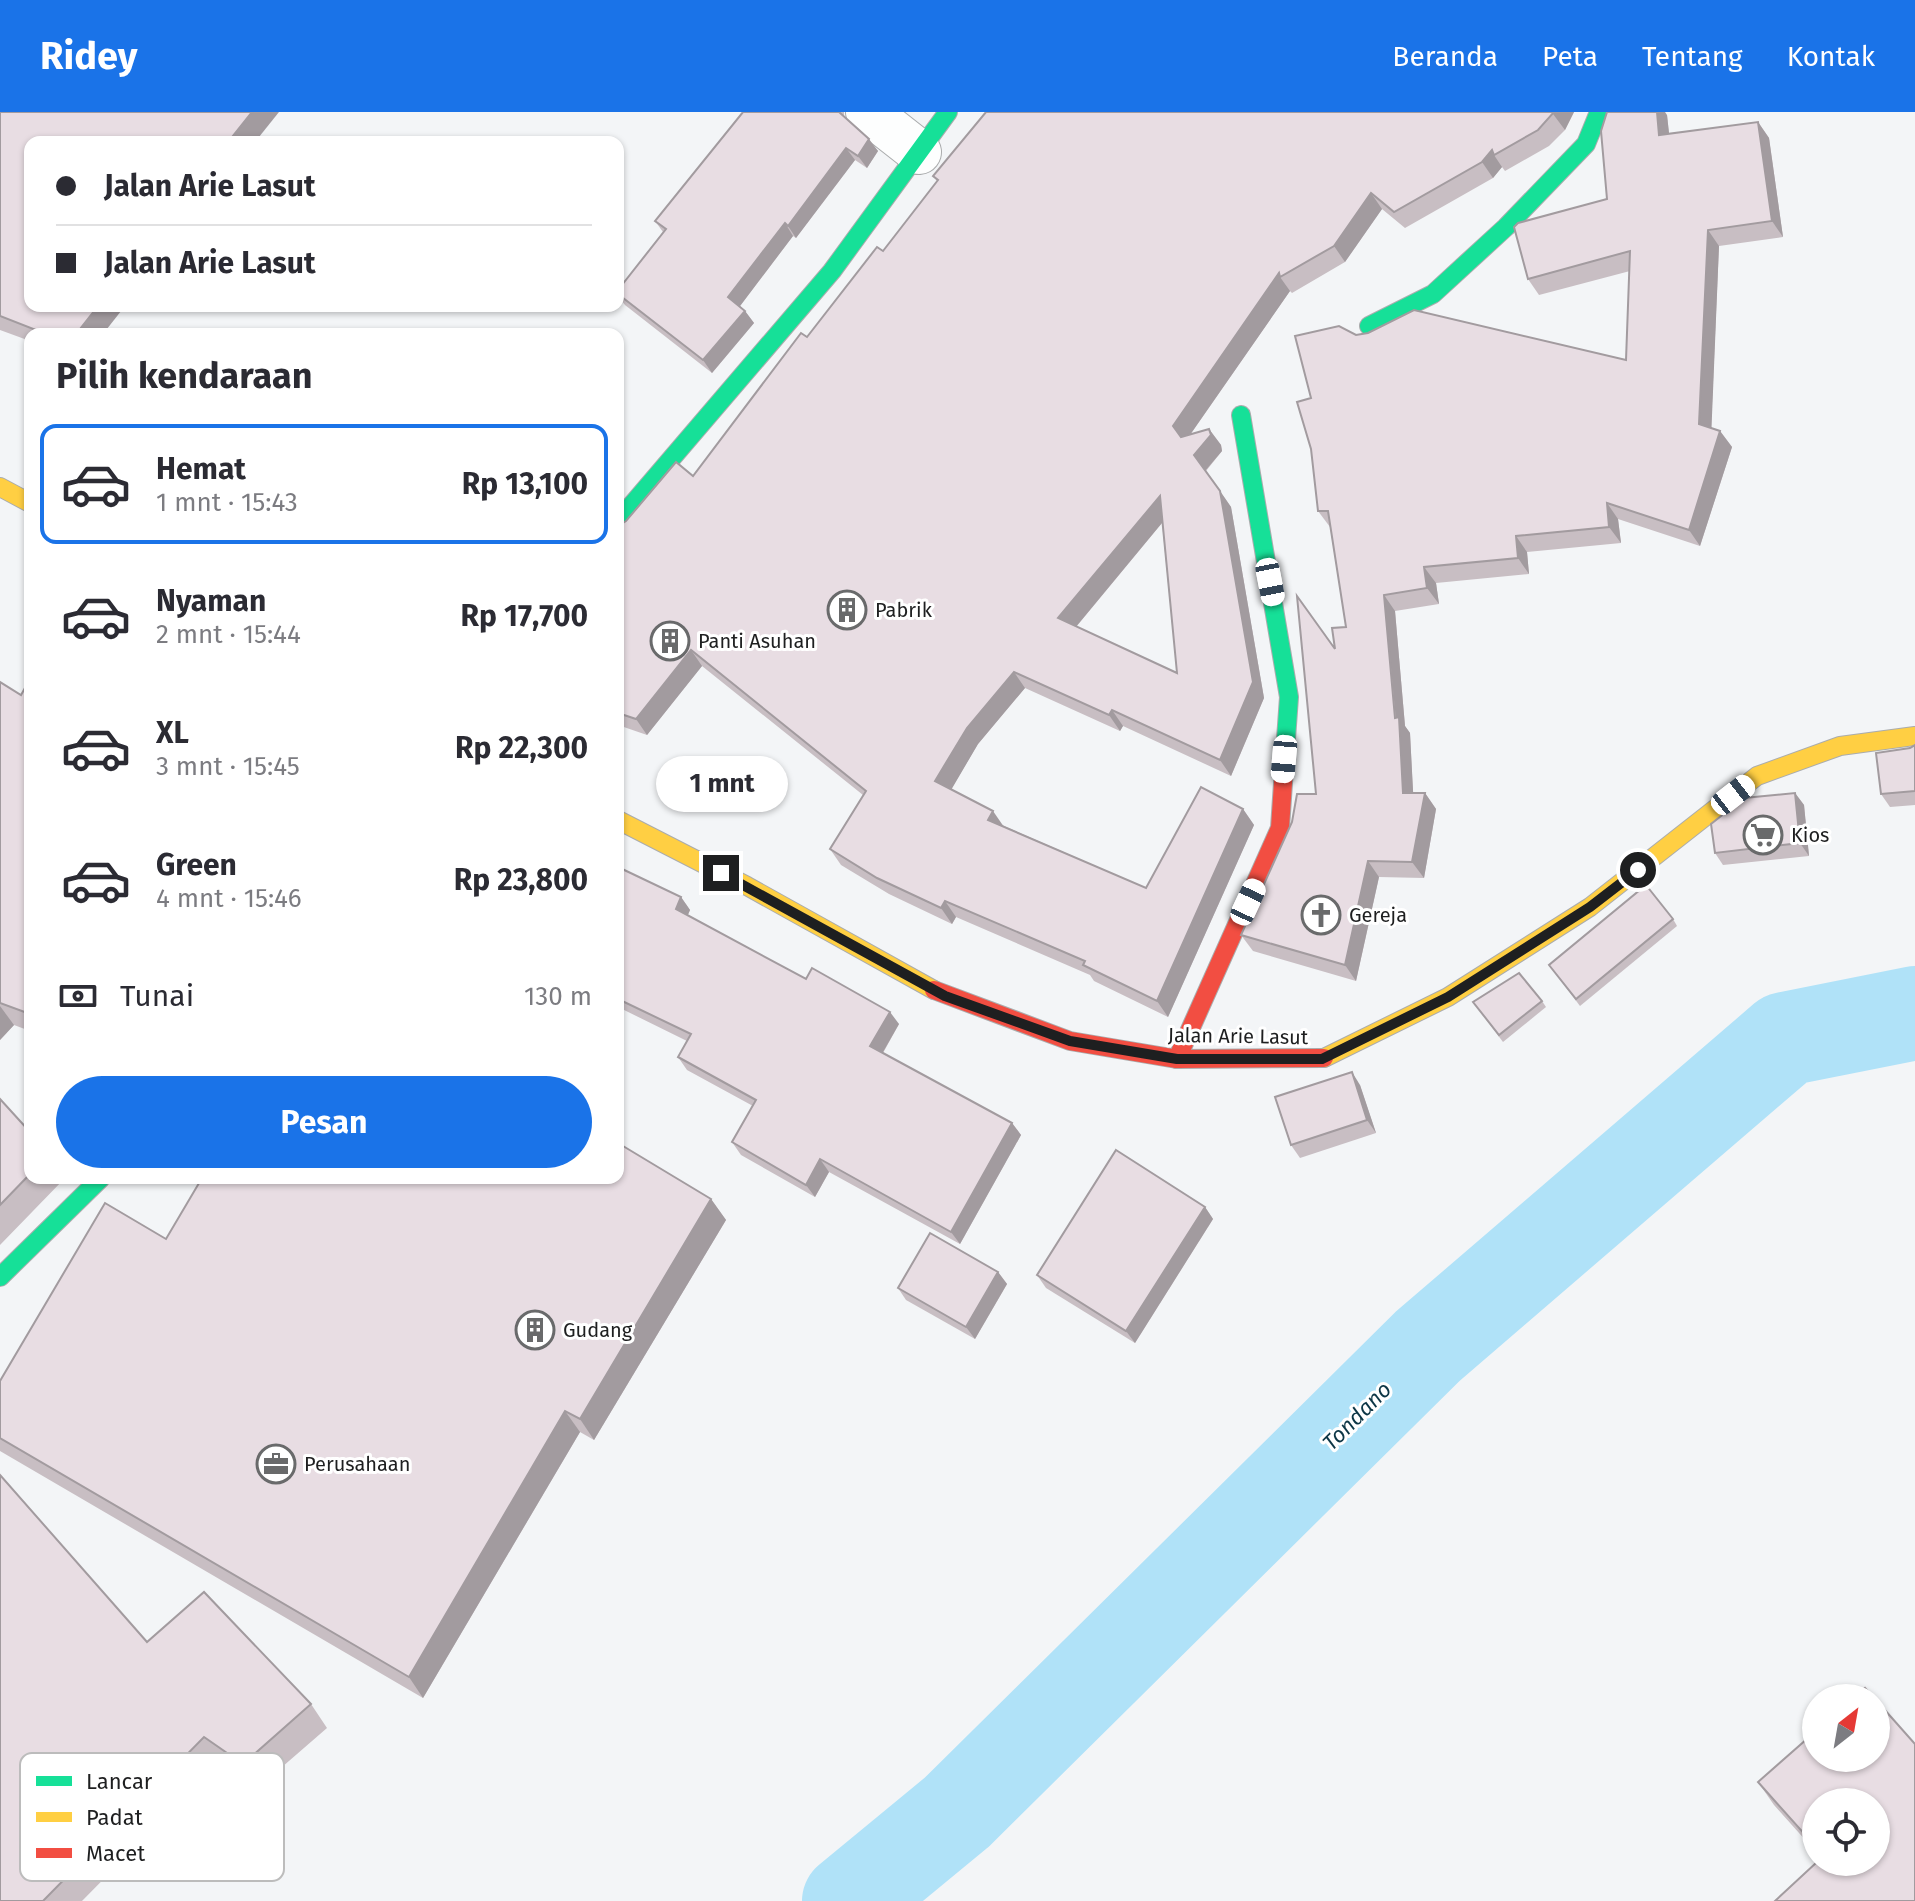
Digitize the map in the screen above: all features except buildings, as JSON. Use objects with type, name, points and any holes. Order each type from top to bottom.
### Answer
[{"type":"street","points":[[868,112],[919,152]]},
{"type":"street","points":[[624,514],[832,271],[948,112]]},
{"type":"street","points":[[1369,326],[1433,294],[1506,227],[1586,144],[1599,112]]},
{"type":"street","points":[[1177,1059],[1280,828],[1289,697],[1241,415]]},
{"type":"street","points":[[0,487],[24,500]]},
{"type":"street","name":"Jalan Arie Lasut","points":[[624,823],[747,886],[945,996],[1070,1041],[1177,1059],[1322,1059],[1448,997],[1590,907],[1757,776],[1840,746],[1915,736]]},
{"type":"street","points":[[0,1277],[95,1184]]},
{"type":"waterway","name":"Tondano","points":[[849,1901],[957,1812],[1428,1346],[1785,1039],[1915,1013]]},
{"type":"traffic: fast","points":[[624,514],[832,271],[948,112]]},
{"type":"traffic: fast","points":[[1369,326],[1433,294],[1506,227],[1586,144],[1599,112]]},
{"type":"traffic: fast","points":[[1241,415],[1289,697],[1285,753]]},
{"type":"traffic: fast","points":[[0,1277],[95,1184]]},
{"type":"traffic: slow","points":[[0,487],[24,500]]},
{"type":"traffic: slow","points":[[1324,1058],[1448,997],[1590,907],[1757,776],[1840,746],[1915,736]]},
{"type":"traffic: slow","points":[[624,823],[747,886],[934,990]]},
{"type":"traffic: jam","points":[[1177,1059],[1280,828],[1285,753]]},
{"type":"traffic: jam","points":[[934,990],[1070,1041],[1177,1059],[1324,1058]]},
{"type":"place","name":"Pabrik","points":[[847,610]]},
{"type":"place","name":"Panti Asuhan","points":[[670,641]]},
{"type":"place","name":"Kios","points":[[1763,835]]},
{"type":"place","name":"Gereja","points":[[1321,915]]},
{"type":"place","name":"Gudang","points":[[535,1330]]},
{"type":"place","name":"Perusahaan","points":[[276,1464]]},
{"type":"route","points":[[721,873],[945,996],[1070,1041],[1177,1059],[1322,1059],[1448,997],[1590,907],[1638,870]]}]
